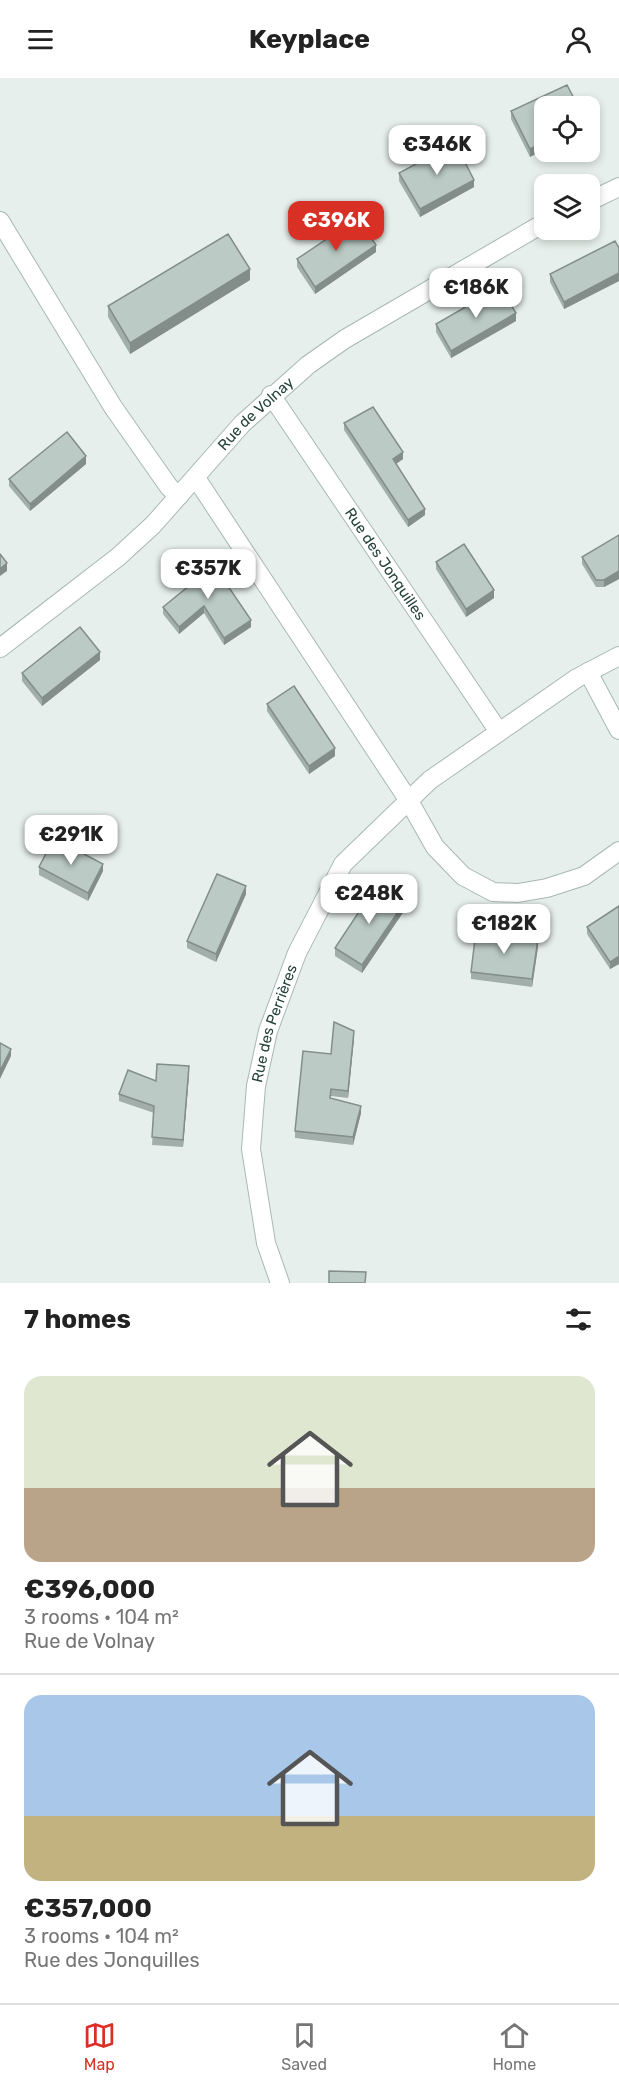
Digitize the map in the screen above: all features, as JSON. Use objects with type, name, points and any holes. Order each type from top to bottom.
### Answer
[{"type":"street","points":[[600,196],[619,187]]},
{"type":"street","points":[[0,221],[113,407],[169,487],[179,496]]},
{"type":"street","name":"Rue de Volnay","points":[[0,648],[118,557],[153,525],[242,424],[271,395],[345,339],[534,229]]},
{"type":"street","name":"Rue des Jonquilles","points":[[271,395],[499,732]]},
{"type":"street","points":[[196,478],[409,801],[435,847],[463,876],[493,892],[518,893],[547,888],[584,876],[619,851]]},
{"type":"street","name":"Rue des Perrières","points":[[280,1283],[266,1243],[251,1149],[256,1086],[268,1031],[297,953],[343,864],[430,780],[588,672],[619,656]]},
{"type":"street","points":[[588,672],[619,730]]},
{"type":"building","points":[[567,85],[573,96],[543,96]]},
{"type":"building","points":[[534,100],[534,147],[530,149],[511,111]]},
{"type":"building","points":[[455,143],[474,180],[420,209],[399,173]]},
{"type":"building","points":[[358,218],[376,245],[315,287],[297,259]]},
{"type":"building","points":[[228,234],[250,269],[130,343],[108,306]]},
{"type":"building","points":[[615,241],[619,248],[619,273],[564,302],[550,274]]},
{"type":"building","points":[[500,287],[516,313],[451,351],[436,324]]},
{"type":"building","points":[[373,407],[403,452],[393,459],[425,509],[408,520],[344,423]]},
{"type":"building","points":[[67,432],[86,456],[30,504],[9,479]]},
{"type":"building","points":[[619,535],[619,571],[604,580],[596,580],[582,557]]},
{"type":"building","points":[[464,544],[494,590],[466,609],[436,562]]},
{"type":"building","points":[[0,554],[7,563],[0,569]]},
{"type":"building","points":[[209,558],[251,620],[224,638],[204,606],[179,627],[163,607],[190,585],[184,575]]},
{"type":"building","points":[[80,627],[100,652],[42,698],[22,673]]},
{"type":"building","points":[[294,686],[335,748],[309,766],[267,704]]},
{"type":"building","points":[[54,838],[103,864],[88,893],[39,867]]},
{"type":"building","points":[[217,874],[246,886],[216,954],[187,941]]},
{"type":"building","points":[[376,886],[404,903],[362,965],[335,948]]},
{"type":"building","points":[[619,906],[619,956],[610,962],[587,927]]},
{"type":"building","points":[[476,931],[538,939],[532,979],[471,972]]},
{"type":"building","points":[[334,1022],[354,1031],[348,1091],[331,1089],[330,1098],[361,1106],[353,1137],[295,1131],[303,1051],[331,1054]]},
{"type":"building","points":[[0,1043],[11,1049],[0,1071]]},
{"type":"building","points":[[157,1064],[189,1066],[183,1140],[152,1137],[154,1106],[119,1094],[128,1070],[156,1081]]},
{"type":"building","points":[[329,1271],[366,1272],[365,1283],[329,1283]]}]
